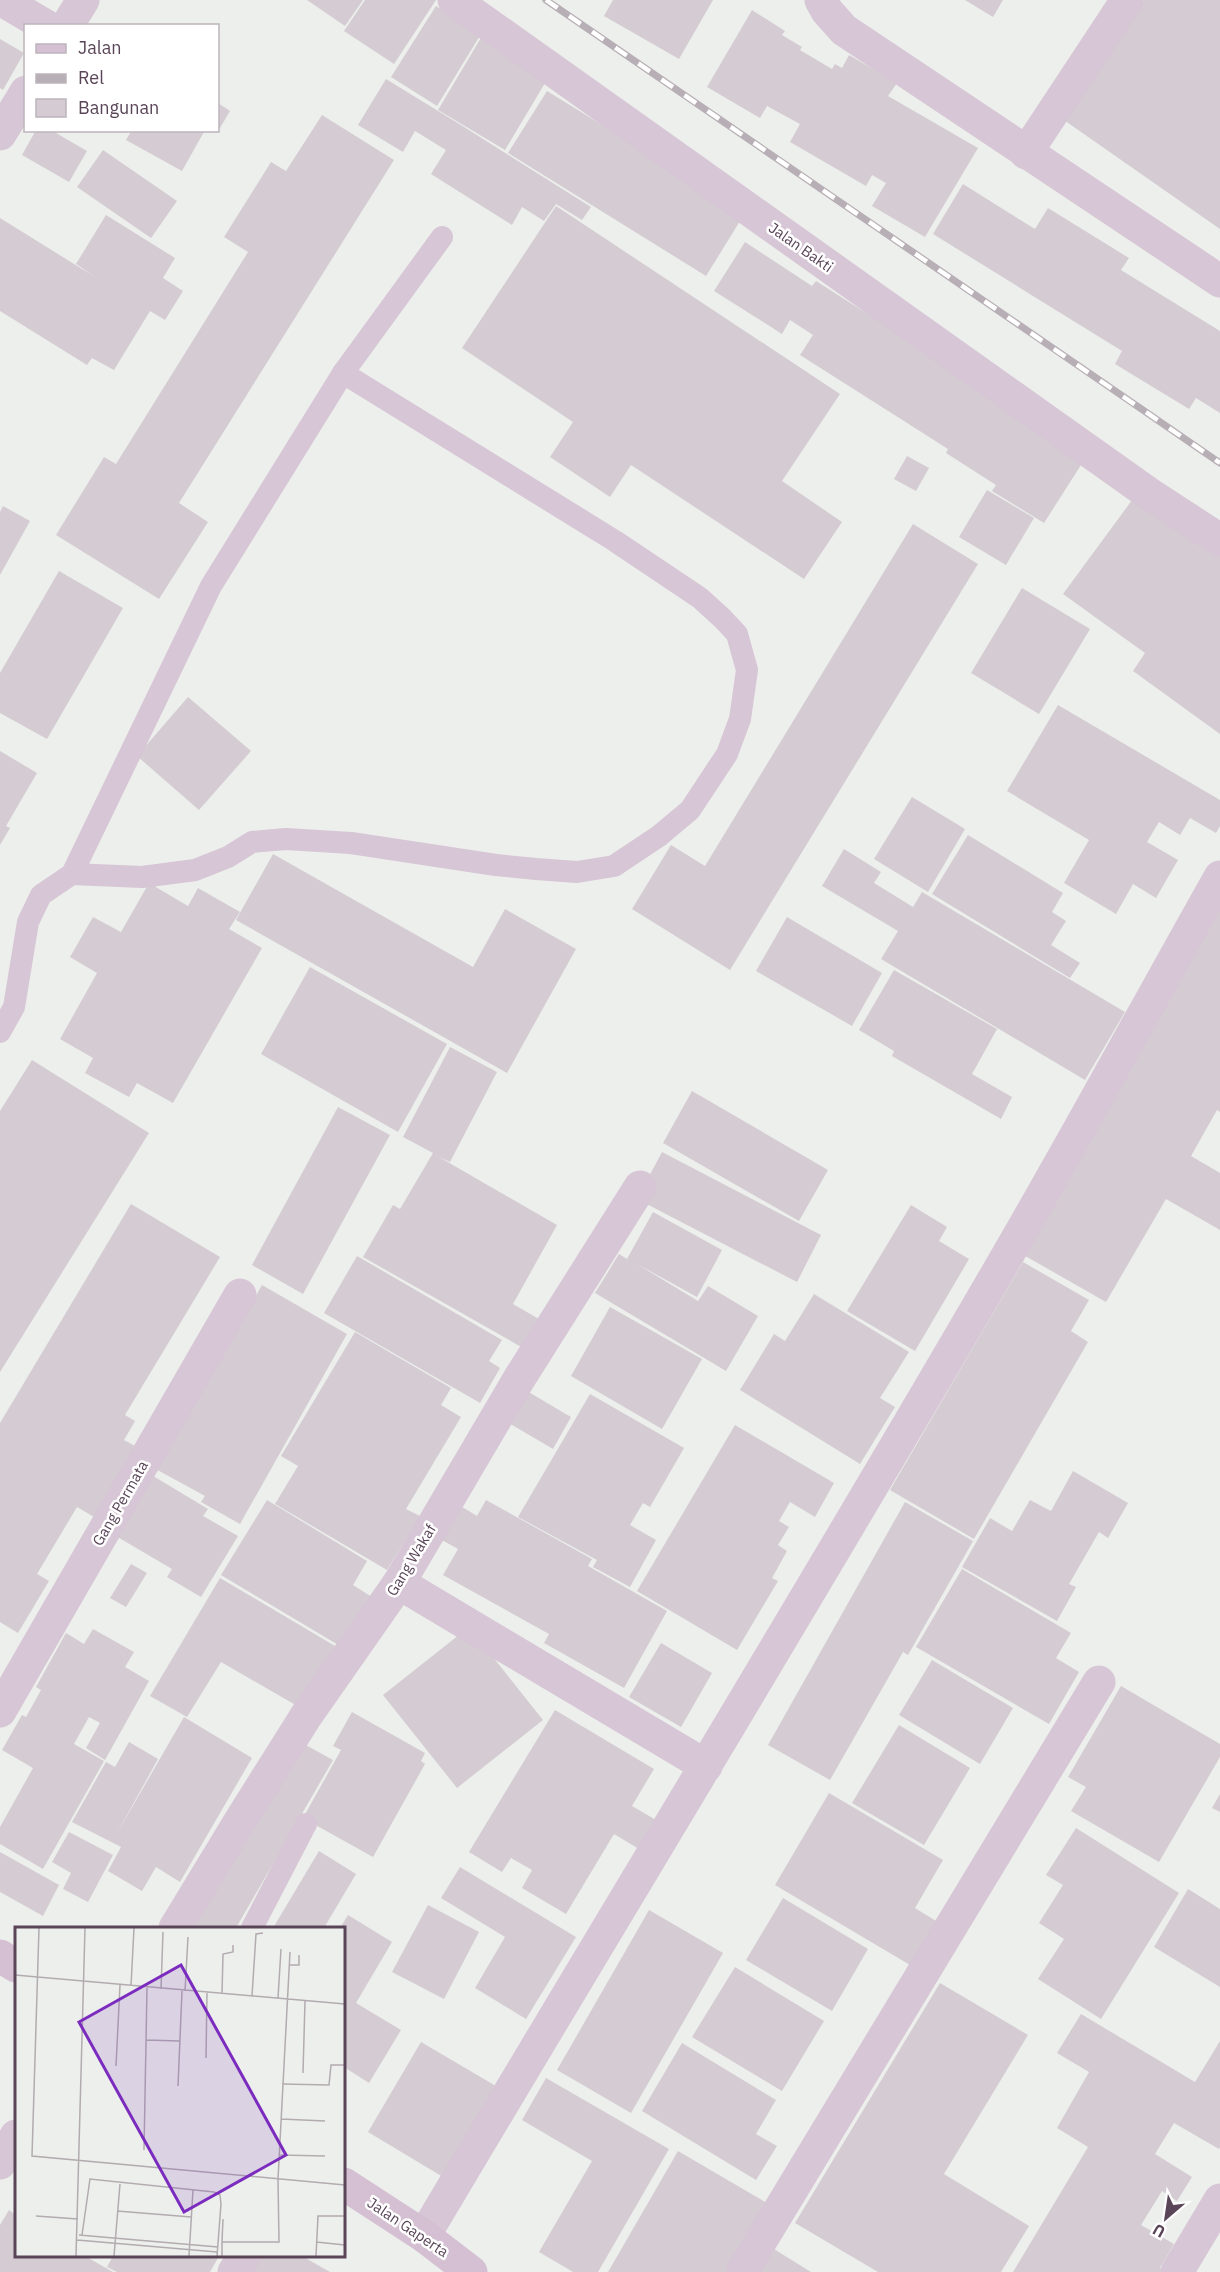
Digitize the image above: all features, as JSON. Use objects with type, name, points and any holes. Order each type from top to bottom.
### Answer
[{"type":"street","points":[[2,0],[43,24]]},
{"type":"street","points":[[68,24],[83,0]]},
{"type":"street","name":"Jalan Bakti","points":[[454,0],[1148,493],[1220,540]]},
{"type":"street","points":[[821,0],[827,11],[844,30],[1220,281]]},
{"type":"street","points":[[1026,153],[1127,0]]},
{"type":"street","points":[[0,134],[24,95]]},
{"type":"street","points":[[424,2236],[706,1766],[1000,1268],[1220,877]]},
{"type":"street","name":"Gang Wakaf","points":[[176,1927],[306,1716],[399,1583],[519,1379],[640,1187]]},
{"type":"street","name":"Gang Permata","points":[[0,1711],[240,1295]]},
{"type":"street","points":[[399,1583],[706,1766]]},
{"type":"street","points":[[742,2272],[1100,1682]]},
{"type":"street","points":[[0,1956],[15,1965]]},
{"type":"street","points":[[0,2163],[15,2138]]},
{"type":"street","name":"Jalan Gaperta","points":[[345,2185],[424,2236],[471,2272]]},
{"type":"street","points":[[1178,2272],[1220,2200]]},
{"type":"street","points":[[234,2272],[243,2257]]},
{"type":"lane","points":[[0,1032],[14,1007],[28,922],[41,895],[72,874],[211,586],[343,373],[442,237]]},
{"type":"lane","points":[[72,874],[142,877],[195,870],[228,857],[252,842],[286,839],[351,843],[496,865],[546,870],[577,872],[614,866],[659,836],[690,810],[727,754],[740,719],[747,670],[737,634],[722,618],[700,598],[615,541],[343,373]]},
{"type":"lane","points":[[253,1927],[306,1824]]},
{"type":"building","points":[[307,0],[363,0],[345,26]]},
{"type":"building","points":[[365,0],[436,0],[394,64],[344,31]]},
{"type":"building","points":[[613,0],[713,0],[679,59],[604,16]]},
{"type":"building","points":[[965,0],[1003,0],[993,17]]},
{"type":"building","points":[[1144,0],[1220,0],[1220,229],[1061,118]]},
{"type":"building","points":[[436,6],[481,34],[437,106],[391,77]]},
{"type":"building","points":[[752,10],[785,31],[782,35],[802,47],[800,50],[832,69],[835,64],[842,68],[849,55],[897,83],[888,96],[978,148],[925,237],[872,206],[886,183],[872,175],[866,186],[790,142],[800,124],[767,106],[760,118],[707,87]]},
{"type":"building","points":[[482,36],[551,73],[505,150],[438,110]]},
{"type":"building","points":[[0,39],[24,53],[3,90],[0,88]]},
{"type":"building","points":[[386,79],[591,207],[582,220],[556,204],[544,221],[522,207],[512,225],[431,174],[446,150],[415,131],[403,152],[358,125]]},
{"type":"building","points":[[547,91],[745,213],[706,276],[508,153]]},
{"type":"building","points":[[219,104],[230,111],[219,130]]},
{"type":"building","points":[[322,115],[394,160],[179,503],[208,522],[159,599],[56,535],[104,457],[116,464],[248,252],[224,237],[271,162],[286,171]]},
{"type":"building","points":[[35,132],[54,132],[87,151],[69,182],[22,155]]},
{"type":"building","points":[[131,132],[204,132],[182,171],[126,140]]},
{"type":"building","points":[[103,150],[177,201],[151,238],[77,187]]},
{"type":"building","points":[[963,184],[1035,229],[1048,208],[1129,258],[1121,270],[1220,331],[1220,413],[1196,398],[1189,409],[1115,364],[1122,351],[933,234]]},
{"type":"building","points":[[556,206],[840,394],[782,481],[842,522],[804,579],[631,465],[610,497],[550,457],[573,422],[462,348]]},
{"type":"building","points":[[106,215],[175,258],[163,278],[183,291],[165,320],[150,311],[114,370],[92,358],[87,365],[0,311],[0,218],[95,277],[76,264]]},
{"type":"building","points":[[745,242],[812,286],[816,281],[1088,454],[1044,523],[992,491],[996,485],[946,453],[948,449],[800,355],[813,335],[790,320],[782,334],[714,291]]},
{"type":"building","points":[[907,456],[929,468],[916,491],[894,479]]},
{"type":"building","points":[[987,490],[1034,518],[1006,565],[959,537]]},
{"type":"building","points":[[1138,492],[1220,551],[1220,734],[1133,671],[1145,653],[1063,594]]},
{"type":"building","points":[[3,506],[30,521],[0,575],[0,512]]},
{"type":"building","points":[[913,524],[978,564],[730,970],[632,909],[671,845],[705,866]]},
{"type":"building","points":[[59,571],[123,608],[47,739],[0,713],[0,673]]},
{"type":"building","points":[[1022,588],[1090,629],[1039,714],[971,673]]},
{"type":"building","points":[[188,697],[251,751],[199,810],[137,756]]},
{"type":"building","points":[[1058,705],[1220,800],[1220,826],[1216,833],[1190,818],[1180,835],[1159,822],[1147,842],[1178,860],[1156,898],[1133,884],[1116,914],[1064,883],[1089,840],[1007,791]]},
{"type":"building","points":[[0,751],[37,773],[6,826],[10,828],[0,845]]},
{"type":"building","points":[[912,797],[965,829],[928,892],[874,859]]},
{"type":"building","points":[[968,835],[1063,893],[1052,912],[1066,921],[1051,945],[1080,963],[1070,978],[932,894]]},
{"type":"building","points":[[844,849],[881,872],[874,883],[913,907],[922,892],[1125,1012],[1085,1080],[881,959],[898,931],[822,886]]},
{"type":"building","points":[[273,854],[473,967],[505,909],[576,949],[507,1073],[236,920]]},
{"type":"building","points":[[149,883],[188,906],[198,888],[240,912],[229,929],[262,948],[173,1103],[137,1083],[129,1097],[85,1073],[93,1058],[60,1039],[97,973],[70,957],[93,917],[121,932]]},
{"type":"building","points":[[1220,909],[1220,1112],[1217,1110],[1191,1156],[1220,1173],[1220,1230],[1166,1199],[1106,1302],[1020,1253]]},
{"type":"building","points":[[787,917],[882,973],[852,1026],[756,971]]},
{"type":"building","points":[[310,967],[447,1044],[398,1132],[261,1054]]},
{"type":"building","points":[[894,970],[997,1029],[972,1074],[1012,1097],[1001,1119],[892,1056],[894,1051],[859,1030]]},
{"type":"building","points":[[450,1047],[497,1072],[450,1162],[439,1157],[557,1225],[513,1304],[539,1319],[523,1348],[363,1257],[393,1205],[400,1209],[433,1153],[403,1137]]},
{"type":"building","points":[[32,1060],[149,1133],[0,1372],[0,1111]]},
{"type":"building","points":[[692,1091],[828,1170],[799,1221],[663,1143]]},
{"type":"building","points":[[338,1107],[390,1135],[303,1294],[252,1265]]},
{"type":"building","points":[[662,1152],[821,1235],[797,1282],[637,1199]]},
{"type":"building","points":[[131,1204],[220,1257],[125,1415],[135,1421],[124,1440],[137,1447],[94,1517],[77,1507],[37,1574],[49,1581],[18,1633],[0,1622],[0,1423]]},
{"type":"building","points":[[911,1205],[947,1227],[939,1241],[969,1259],[915,1351],[847,1311]]},
{"type":"building","points":[[653,1212],[722,1250],[697,1297],[637,1264],[698,1301],[708,1286],[758,1316],[726,1371],[595,1293],[619,1254],[627,1259]]},
{"type":"building","points":[[357,1256],[502,1340],[489,1361],[500,1368],[480,1403],[324,1313]]},
{"type":"building","points":[[1023,1262],[1089,1300],[1071,1331],[1088,1342],[974,1539],[890,1490]]},
{"type":"building","points":[[262,1285],[347,1334],[240,1524],[201,1502],[205,1496],[152,1467],[224,1353]]},
{"type":"building","points":[[814,1294],[909,1352],[880,1398],[895,1407],[860,1464],[740,1390],[774,1334],[785,1341]]},
{"type":"building","points":[[610,1307],[702,1359],[662,1429],[571,1376]]},
{"type":"building","points":[[355,1332],[451,1388],[441,1405],[461,1417],[406,1509],[420,1516],[387,1570],[275,1504],[298,1466],[281,1456]]},
{"type":"building","points":[[520,1387],[571,1417],[553,1449],[502,1419]]},
{"type":"building","points":[[590,1394],[684,1448],[650,1507],[643,1503],[630,1525],[656,1540],[630,1587],[593,1567],[597,1560],[518,1517]]},
{"type":"building","points":[[735,1425],[834,1483],[815,1517],[790,1502],[779,1521],[789,1527],[778,1545],[787,1551],[772,1578],[778,1581],[737,1650],[637,1591]]},
{"type":"building","points":[[145,1471],[208,1509],[203,1516],[238,1536],[201,1597],[167,1577],[172,1569],[109,1532]]},
{"type":"building","points":[[1073,1471],[1128,1503],[1108,1538],[1099,1532],[1069,1584],[1076,1587],[1057,1621],[962,1567],[990,1518],[1012,1531],[1030,1500],[1051,1511]]},
{"type":"building","points":[[267,1500],[367,1561],[353,1585],[375,1599],[345,1649],[221,1575]]},
{"type":"building","points":[[486,1500],[592,1559],[588,1566],[667,1611],[624,1688],[544,1643],[549,1634],[443,1575],[458,1549],[440,1539],[459,1505],[477,1516]]},
{"type":"building","points":[[905,1502],[973,1541],[908,1655],[903,1652],[830,1780],[768,1745]]},
{"type":"building","points":[[131,1564],[147,1573],[126,1607],[110,1598]]},
{"type":"building","points":[[962,1569],[1071,1633],[1056,1658],[1079,1672],[1049,1724],[916,1647]]},
{"type":"building","points":[[220,1578],[335,1646],[299,1707],[221,1662],[187,1717],[150,1696]]},
{"type":"building","points":[[469,1627],[543,1720],[457,1788],[383,1695]]},
{"type":"building","points":[[93,1629],[134,1652],[125,1667],[149,1681],[105,1760],[86,1748],[100,1723],[89,1717],[74,1744],[104,1761],[43,1869],[0,1844],[0,1827],[33,1768],[2,1750],[22,1715],[26,1717],[41,1690],[36,1687],[66,1633],[84,1644]]},
{"type":"building","points":[[661,1643],[712,1673],[681,1727],[629,1697]]},
{"type":"building","points":[[932,1660],[1013,1708],[980,1764],[899,1715]]},
{"type":"building","points":[[1121,1686],[1220,1744],[1220,1757],[1159,1862],[1071,1811],[1086,1787],[1068,1777]]},
{"type":"building","points":[[555,1710],[654,1769],[632,1806],[656,1820],[639,1849],[614,1834],[566,1914],[522,1888],[532,1870],[511,1858],[502,1872],[469,1852]]},
{"type":"building","points":[[352,1712],[425,1753],[421,1761],[425,1764],[373,1857],[303,1818],[341,1750],[333,1746]]},
{"type":"building","points":[[184,1717],[252,1758],[180,1882],[156,1867],[142,1891],[108,1871],[121,1847],[72,1822],[106,1762],[115,1767],[129,1742],[158,1759],[116,1835]]},
{"type":"building","points":[[899,1725],[970,1768],[924,1845],[852,1803]]},
{"type":"building","points":[[302,1743],[333,1760],[237,1927],[184,1927]]},
{"type":"building","points":[[829,1793],[943,1860],[915,1908],[936,1921],[910,1965],[775,1885]]},
{"type":"building","points":[[1220,1794],[1220,1812],[1212,1808]]},
{"type":"building","points":[[1076,1828],[1179,1893],[1101,2019],[1038,1979],[1064,1939],[1039,1923],[1063,1885],[1046,1875]]},
{"type":"building","points":[[69,1832],[113,1855],[88,1902],[63,1889],[71,1873],[52,1862]]},
{"type":"building","points":[[319,1851],[356,1874],[325,1927],[274,1927]]},
{"type":"building","points":[[0,1852],[59,1885],[43,1916],[0,1892]]},
{"type":"building","points":[[460,1867],[576,1937],[526,2019],[475,1988],[505,1937],[441,1898]]},
{"type":"building","points":[[1188,1889],[1220,1909],[1220,1987],[1154,1947]]},
{"type":"building","points":[[783,1898],[868,1949],[832,2011],[746,1960]]},
{"type":"building","points":[[428,1905],[479,1932],[444,1999],[392,1972]]},
{"type":"building","points":[[649,1910],[723,1953],[631,2113],[557,2070]]},
{"type":"building","points":[[348,1915],[392,1942],[356,2003],[401,2030],[369,2083],[345,2068],[345,1927],[341,1927]]},
{"type":"building","points":[[735,1967],[824,2021],[782,2091],[692,2037]]},
{"type":"building","points":[[940,1983],[1028,2035],[944,2174],[1029,2226],[1001,2272],[878,2272],[795,2223]]},
{"type":"building","points":[[1081,2014],[1195,2082],[1220,2041],[1219,2149],[1174,2123],[1155,2154],[1192,2177],[1177,2201],[1162,2191],[1141,2225],[1174,2244],[1160,2268],[1167,2272],[1013,2272],[1088,2147],[1057,2128],[1089,2072],[1057,2053]]},
{"type":"building","points":[[421,2042],[501,2089],[448,2180],[368,2132]]},
{"type":"building","points":[[682,2043],[776,2100],[756,2134],[777,2146],[756,2180],[642,2111]]},
{"type":"building","points":[[546,2078],[669,2149],[598,2272],[573,2272],[539,2252],[592,2161],[522,2120]]},
{"type":"building","points":[[678,2151],[767,2203],[727,2272],[608,2272]]},
{"type":"building","points":[[9,2210],[15,2214],[15,2257],[87,2257],[113,2272],[0,2272],[0,2225]]},
{"type":"building","points":[[769,2246],[811,2272],[752,2272]]},
{"type":"building","points":[[112,2257],[218,2257],[210,2272],[117,2272],[107,2267]]},
{"type":"building","points":[[245,2257],[304,2257],[330,2272],[236,2272]]},
{"type":"railway","points":[[546,0],[1220,463]]}]
